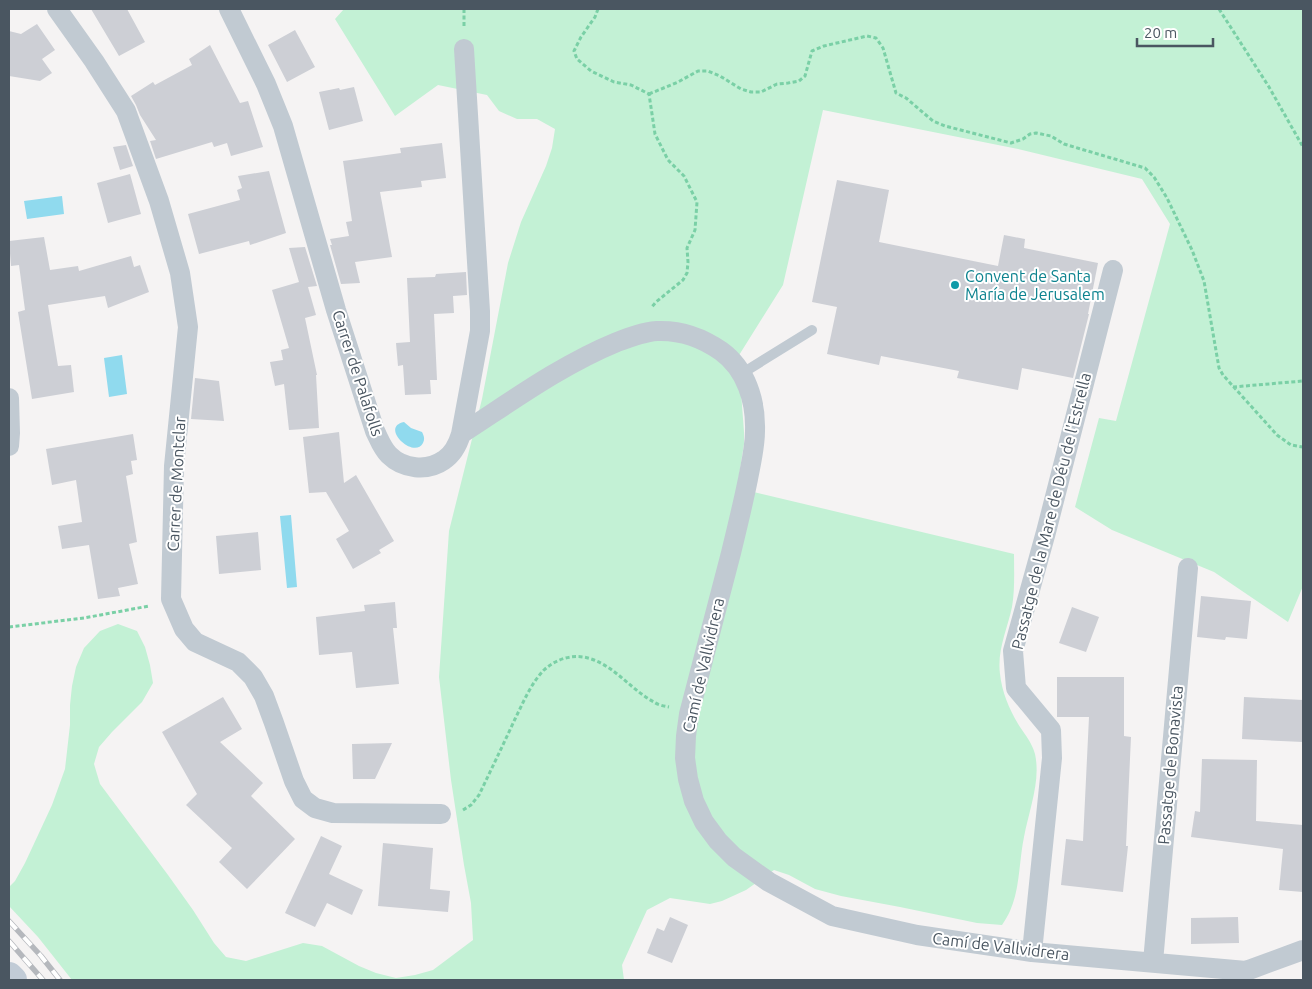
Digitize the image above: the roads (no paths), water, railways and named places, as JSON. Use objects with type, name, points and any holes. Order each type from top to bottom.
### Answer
[{"type":"main road","points":[[9,976],[13,980]]},
{"type":"street","name":"Carrer de Montclar","points":[[57,9],[94,61],[126,111],[159,201],[180,274],[188,327],[174,466],[171,599],[184,629],[195,642],[238,662],[253,677],[264,696],[302,799],[315,808],[333,813],[441,814]]},
{"type":"street","name":"Carrer de Palafolls","points":[[230,9],[266,84],[283,126],[336,310],[375,431],[383,448],[389,455],[397,461],[415,467],[435,465],[444,460],[458,444],[462,434],[480,331],[464,49]]},
{"type":"street","name":"Passatge de la Mare de Déu de l'Estrella","points":[[1032,952],[1052,758],[1051,730],[1016,688],[1013,652],[1113,270]]},
{"type":"street","name":"Camí de Vallvidrera","points":[[462,434],[561,369],[598,350],[637,335],[656,331],[675,332],[693,336],[725,354],[736,366],[746,381],[752,396],[755,413],[754,451],[741,513],[689,714],[685,758],[688,780],[704,822],[734,858],[769,882],[832,916],[918,935],[1032,952],[1246,970],[1303,950]]},
{"type":"street","points":[[9,398],[9,446]]},
{"type":"street","name":"Passatge de Bonavista","points":[[1153,962],[1188,568]]},
{"type":"lane","points":[[741,374],[812,330]]},
{"type":"water","points":[[62,196],[64,214],[27,219],[24,201]]},
{"type":"water","points":[[122,355],[127,394],[109,397],[104,358]]},
{"type":"water","points":[[404,422],[411,428],[422,432],[424,440],[419,447],[413,448],[406,445],[397,435],[395,430],[397,425]]},
{"type":"water","points":[[291,515],[297,587],[287,588],[280,516]]},
{"type":"railway","points":[[9,921],[60,980]]},
{"type":"railway","points":[[9,941],[43,980]]},
{"type":"place","name":"Convent de Santa María de Jerusalem","points":[[955,285]]}]
